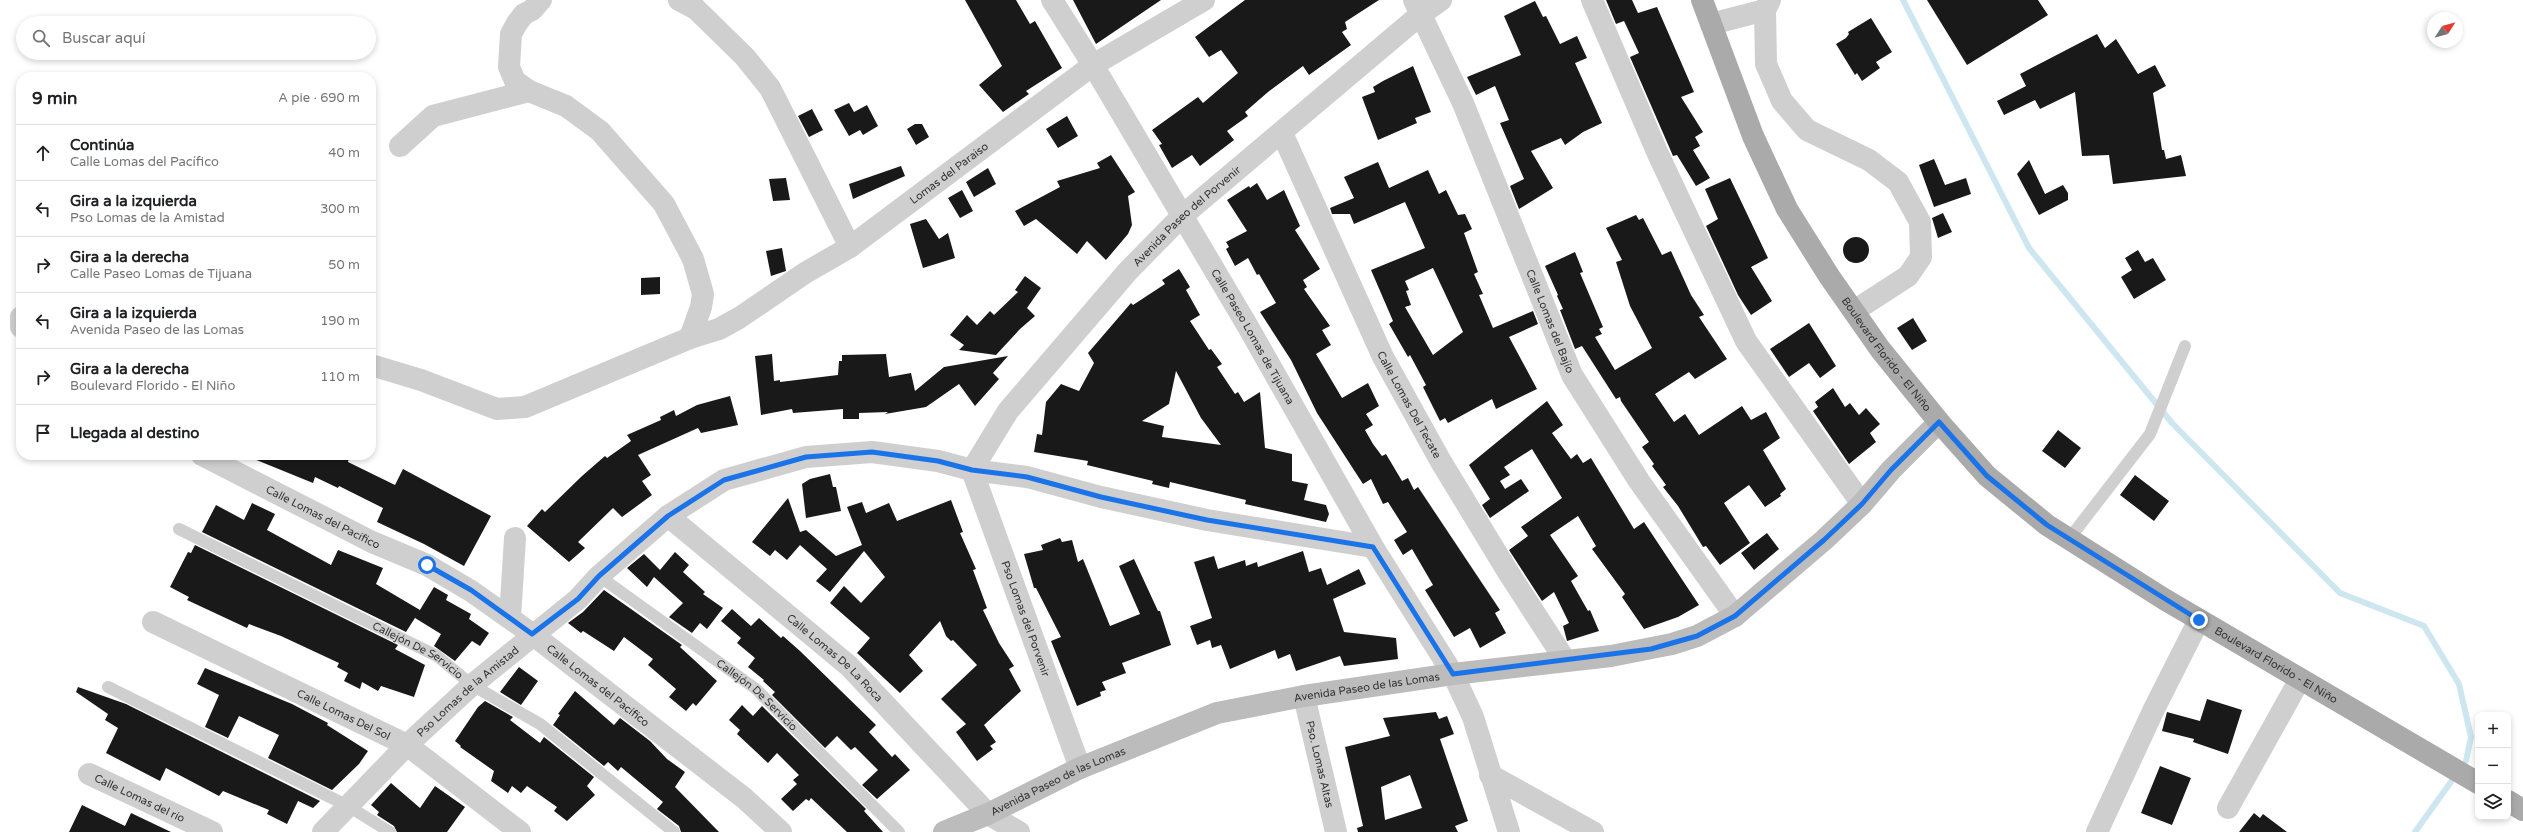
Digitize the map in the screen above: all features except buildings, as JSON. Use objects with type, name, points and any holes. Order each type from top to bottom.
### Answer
[{"type":"main road","name":"Boulevard Florido - El Niño","points":[[1702,0],[1753,136],[1787,208],[1828,276],[1854,311],[1939,422],[1987,476],[2047,525],[2069,539],[2199,620],[2475,782]]},
{"type":"main road","points":[[2511,803],[2523,810]]},
{"type":"street","points":[[541,0],[532,10],[524,14],[511,34],[509,67],[515,81],[529,91],[566,106],[600,130],[664,204],[693,259],[703,294],[701,307],[690,338]]},
{"type":"street","points":[[679,0],[696,9],[745,57],[770,88],[850,247]]},
{"type":"street","name":"Calle Paseo Lomas de Tijuana","points":[[1052,0],[1093,65],[1251,332],[1373,547],[1453,674]]},
{"type":"street","name":"Lomas del Paraiso","points":[[376,366],[421,380],[497,409],[525,407],[690,338],[719,329],[739,318],[805,273],[850,247],[1093,65],[1204,0]]},
{"type":"street","name":"Avenida Paseo del Porvenir","points":[[972,470],[1008,411],[1128,271],[1182,216],[1282,133],[1417,7],[1441,0]]},
{"type":"street","points":[[1592,0],[1658,154],[1746,341],[1862,504]]},
{"type":"street","points":[[1711,24],[1768,5],[1766,64],[1782,101],[1807,130],[1869,160],[1898,182],[1920,222],[1921,257],[1908,276],[1854,311]]},
{"type":"street","name":"Calle Lomas del Bajío","points":[[1417,7],[1463,103],[1572,375],[1639,481],[1735,616]]},
{"type":"street","points":[[400,146],[433,116],[529,91]]},
{"type":"street","name":"Calle Lomas Del Tecate","points":[[1282,133],[1383,357],[1440,460],[1508,572],[1565,660]]},
{"type":"street","name":"Avenida Paseo de las Lomas","points":[[947,832],[988,814],[1080,768],[1217,714],[1304,696],[1453,674],[1565,660],[1611,656],[1672,644],[1697,636],[1735,616],[1824,540],[1862,504],[1891,470],[1939,422]]},
{"type":"street","name":"Pso Lomas de la Amistad","points":[[324,832],[407,745],[472,685],[532,634],[578,599],[599,576],[668,516],[724,480],[806,457],[872,452],[938,461],[972,470],[1027,477],[1101,497],[1207,520],[1373,547]]},
{"type":"street","name":"Calle Lomas del Pacífico","points":[[211,460],[372,542],[427,565],[471,590],[532,634],[744,798],[781,832]]},
{"type":"street","name":"Pso Lomas del Porvenir","points":[[972,470],[1080,768]]},
{"type":"street","name":"Calle Lomas De La Roca","points":[[668,516],[849,666],[988,814],[1019,832]]},
{"type":"street","points":[[510,618],[515,538]]},
{"type":"street","points":[[2097,832],[2154,709],[2199,620]]},
{"type":"street","name":"Calle Lomas Del Sol","points":[[153,622],[407,745],[520,832]]},
{"type":"street","points":[[1453,674],[1473,717],[1509,832]]},
{"type":"street","points":[[2228,808],[2300,679]]},
{"type":"street","name":"Pso. Lomas Altas","points":[[1304,696],[1336,832]]},
{"type":"street","name":"Calle Lomas del río","points":[[89,774],[212,832]]},
{"type":"street","points":[[1490,775],[1593,832]]},
{"type":"lane","points":[[2069,539],[2150,434],[2185,346]]},
{"type":"lane","name":"Callejón De Servicio","points":[[179,529],[437,656],[472,685],[540,724],[674,832]]},
{"type":"lane","name":"Callejón De Servicio","points":[[599,576],[756,689],[899,832]]},
{"type":"lane","points":[[108,687],[348,806],[390,832]]},
{"type":"waterway","points":[[1903,0],[2029,248],[2172,423],[2340,593],[2424,626],[2459,684],[2471,737],[2466,761]]},
{"type":"waterway","points":[[2415,832],[2453,779]]},
{"type":"route","points":[[427,565],[471,590],[532,634],[578,599],[599,576],[668,516],[724,480],[806,457],[872,452],[938,461],[972,470],[1027,477],[1101,497],[1207,520],[1373,547],[1453,674],[1565,660],[1611,656],[1651,649],[1697,636],[1735,616],[1824,540],[1862,504],[1891,470],[1939,422],[1987,476],[2047,525],[2199,620]]}]
